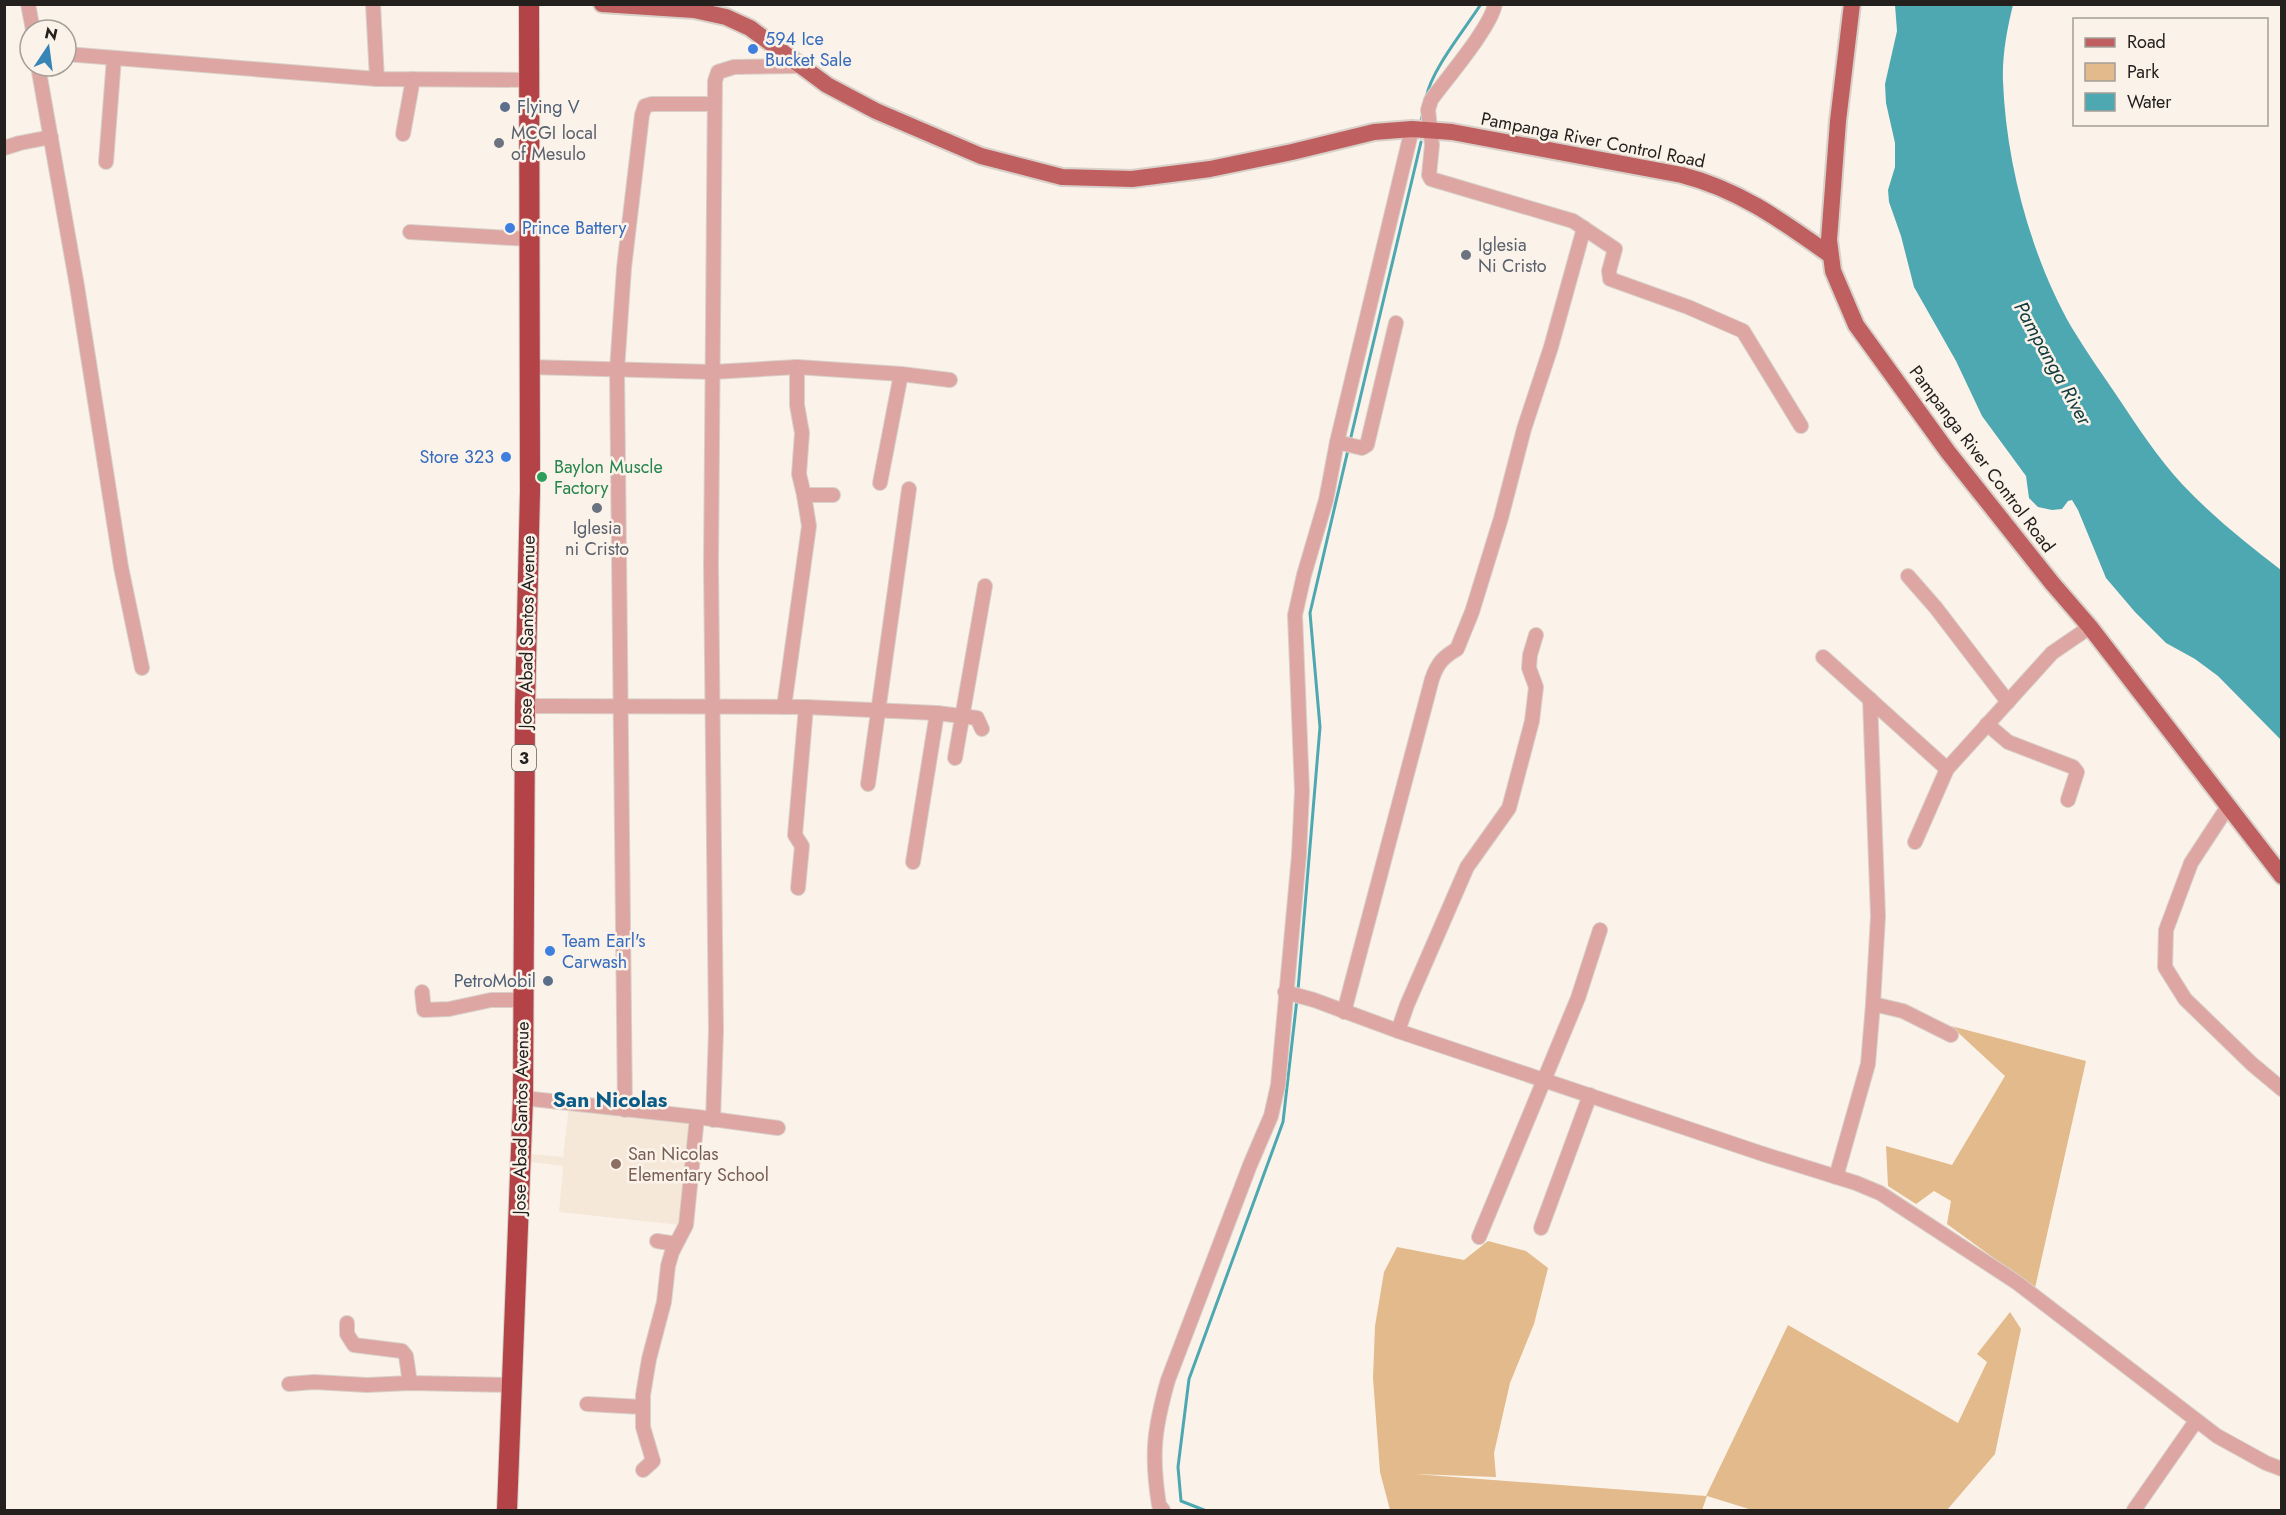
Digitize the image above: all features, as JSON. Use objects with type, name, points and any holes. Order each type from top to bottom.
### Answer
[{"type":"highway","name":"Jose Abad Santos Avenue","points":[[507,1510],[523,1098],[525,706],[530,491],[529,4]]},
{"type":"main road","name":"Pampanga River Control Road","points":[[602,4],[694,10],[726,17],[750,28],[827,85],[876,111],[981,156],[1062,177],[1132,179],[1210,168],[1292,152],[1374,132],[1412,129],[1452,132],[1682,175],[1733,192],[1774,216],[1830,255],[1838,283],[1856,325],[1948,452],[2090,627],[2227,808],[2282,876]]},
{"type":"main road","points":[[1830,255],[1838,121],[1852,4]]},
{"type":"street","points":[[373,4],[377,79]]},
{"type":"street","points":[[1495,4],[1493,14],[1484,28],[1431,100],[1428,110],[1432,145],[1429,175],[1431,179],[1573,221],[1615,249],[1609,271],[1610,279],[1688,307],[1743,331],[1801,426]]},
{"type":"street","points":[[78,55],[377,79],[529,80]]},
{"type":"street","points":[[106,162],[114,58]]},
{"type":"street","points":[[713,1120],[716,1031],[711,707],[715,81],[718,72],[734,67],[800,66]]},
{"type":"street","points":[[40,78],[114,512],[121,567],[142,668]]},
{"type":"street","points":[[403,134],[413,79]]},
{"type":"street","points":[[625,1110],[618,370],[624,268],[645,106],[714,104]]},
{"type":"street","points":[[1162,1510],[1157,1494],[1153,1453],[1161,1405],[1168,1380],[1271,1116],[1278,1085],[1288,992],[1302,790],[1295,615],[1326,500],[1344,444],[1412,129]]},
{"type":"street","points":[[4,148],[51,138]]},
{"type":"street","points":[[1344,1012],[1432,679],[1436,666],[1457,649],[1472,612],[1584,228]]},
{"type":"street","points":[[410,232],[528,239]]},
{"type":"street","points":[[1344,444],[1362,448],[1367,445],[1396,323]]},
{"type":"street","points":[[529,366],[713,372],[797,367],[901,374],[950,380]]},
{"type":"street","points":[[784,707],[809,526],[799,474],[802,434],[797,405],[797,367]]},
{"type":"street","points":[[880,483],[901,374]]},
{"type":"street","points":[[868,784],[909,489]]},
{"type":"street","points":[[804,495],[833,495]]},
{"type":"street","points":[[1908,576],[1936,608],[2008,702]]},
{"type":"street","points":[[955,758],[985,586]]},
{"type":"street","points":[[1915,842],[1947,769],[2052,653],[2090,627]]},
{"type":"street","points":[[1398,1031],[1467,867],[1509,808],[1532,720],[1536,687],[1529,668],[1536,635]]},
{"type":"street","points":[[1823,657],[1947,769]]},
{"type":"street","points":[[1836,1177],[1868,1064],[1874,1004],[1878,916],[1870,699]]},
{"type":"street","points":[[525,706],[806,707],[938,713],[977,718],[982,729]]},
{"type":"street","points":[[798,888],[802,846],[795,835],[806,707]]},
{"type":"street","points":[[913,862],[938,713]]},
{"type":"street","points":[[1987,724],[2008,742],[2073,767],[2077,772],[2077,777],[2068,800]]},
{"type":"street","points":[[2227,808],[2191,862],[2166,930],[2165,967],[2185,999],[2252,1064],[2282,1089]]},
{"type":"street","points":[[1479,1237],[1578,998],[1600,930]]},
{"type":"street","points":[[422,992],[424,1010],[434,1011],[491,1000],[522,1000]]},
{"type":"street","points":[[1288,992],[1545,1081],[1856,1183],[1880,1194],[2016,1282],[2196,1421],[2232,1445],[2282,1469]]},
{"type":"street","points":[[1874,1004],[1903,1011],[1951,1035]]},
{"type":"street","points":[[1541,1228],[1590,1095]]},
{"type":"street","points":[[523,1098],[778,1128]]},
{"type":"street","points":[[643,1470],[653,1461],[643,1427],[642,1407],[650,1359],[664,1302],[669,1266],[676,1244],[686,1225],[696,1117]]},
{"type":"street","points":[[657,1241],[676,1244]]},
{"type":"street","points":[[347,1323],[347,1334],[354,1345],[402,1351],[406,1356],[410,1383]]},
{"type":"street","points":[[289,1384],[314,1382],[367,1385],[410,1383],[512,1385]]},
{"type":"street","points":[[587,1404],[642,1407]]},
{"type":"street","points":[[2134,1510],[2196,1421]]},
{"type":"shaded area","name":"San Nicolas Elementary School","points":[[569,1106],[690,1119],[680,1225],[559,1212],[563,1166],[530,1162],[531,1154],[563,1157]]},
{"type":"green space","points":[[1951,1026],[2086,1061],[2035,1288],[1947,1224],[1951,1201],[1934,1191],[1916,1204],[1888,1186],[1886,1146],[1952,1165],[2005,1076]]},
{"type":"green space","points":[[1488,1241],[1526,1251],[1548,1268],[1534,1324],[1510,1383],[1494,1453],[1496,1477],[1414,1474],[1706,1496],[1788,1325],[1958,1423],[1987,1362],[1977,1354],[2010,1312],[2021,1329],[1995,1454],[1947,1510],[1752,1510],[1707,1496],[1702,1510],[1390,1510],[1380,1472],[1373,1378],[1375,1326],[1384,1272],[1397,1247],[1464,1260]]},
{"type":"water","name":"Pampanga River","points":[[1895,5],[2013,5],[2003,62],[2005,112],[2009,144],[2023,209],[2044,271],[2072,328],[2156,453],[2205,507],[2281,570],[2281,740],[2218,676],[2195,659],[2166,643],[2135,612],[2106,578],[2072,500],[2068,501],[2062,509],[2052,510],[2038,507],[2029,498],[2026,476],[1982,416],[1956,361],[1914,287],[1901,236],[1889,202],[1888,190],[1895,167],[1895,143],[1886,103],[1885,84],[1897,31]]},
{"type":"waterway","points":[[1426,98],[1441,63],[1481,4]]},
{"type":"waterway","points":[[1421,121],[1423,113]]},
{"type":"waterway","points":[[1350,441],[1421,142]]},
{"type":"waterway","points":[[1298,990],[1320,727],[1310,613],[1348,450]]},
{"type":"waterway","points":[[1204,1510],[1181,1501],[1178,1467],[1189,1379],[1283,1122],[1297,999]]},
{"type":"place","name":"594 Ice Bucket Sale","points":[[753,49]]},
{"type":"place","name":"Flying V","points":[[505,107]]},
{"type":"place","name":"MCGI local of Mesulo","points":[[499,143]]},
{"type":"place","name":"Prince Battery","points":[[510,228]]},
{"type":"place","name":"Iglesia Ni Cristo","points":[[1466,255]]},
{"type":"place","name":"Store 323","points":[[506,457]]},
{"type":"place","name":"Baylon Muscle Factory","points":[[542,477]]},
{"type":"place","name":"Iglesia ni Cristo","points":[[597,508]]},
{"type":"place","name":"Team Earl's Carwash","points":[[550,951]]},
{"type":"place","name":"PetroMobil","points":[[548,981]]},
{"type":"place","name":"San Nicolas Elementary School","points":[[616,1164]]},
{"type":"district","name":"San Nicolas","points":[[610,1100]]}]
